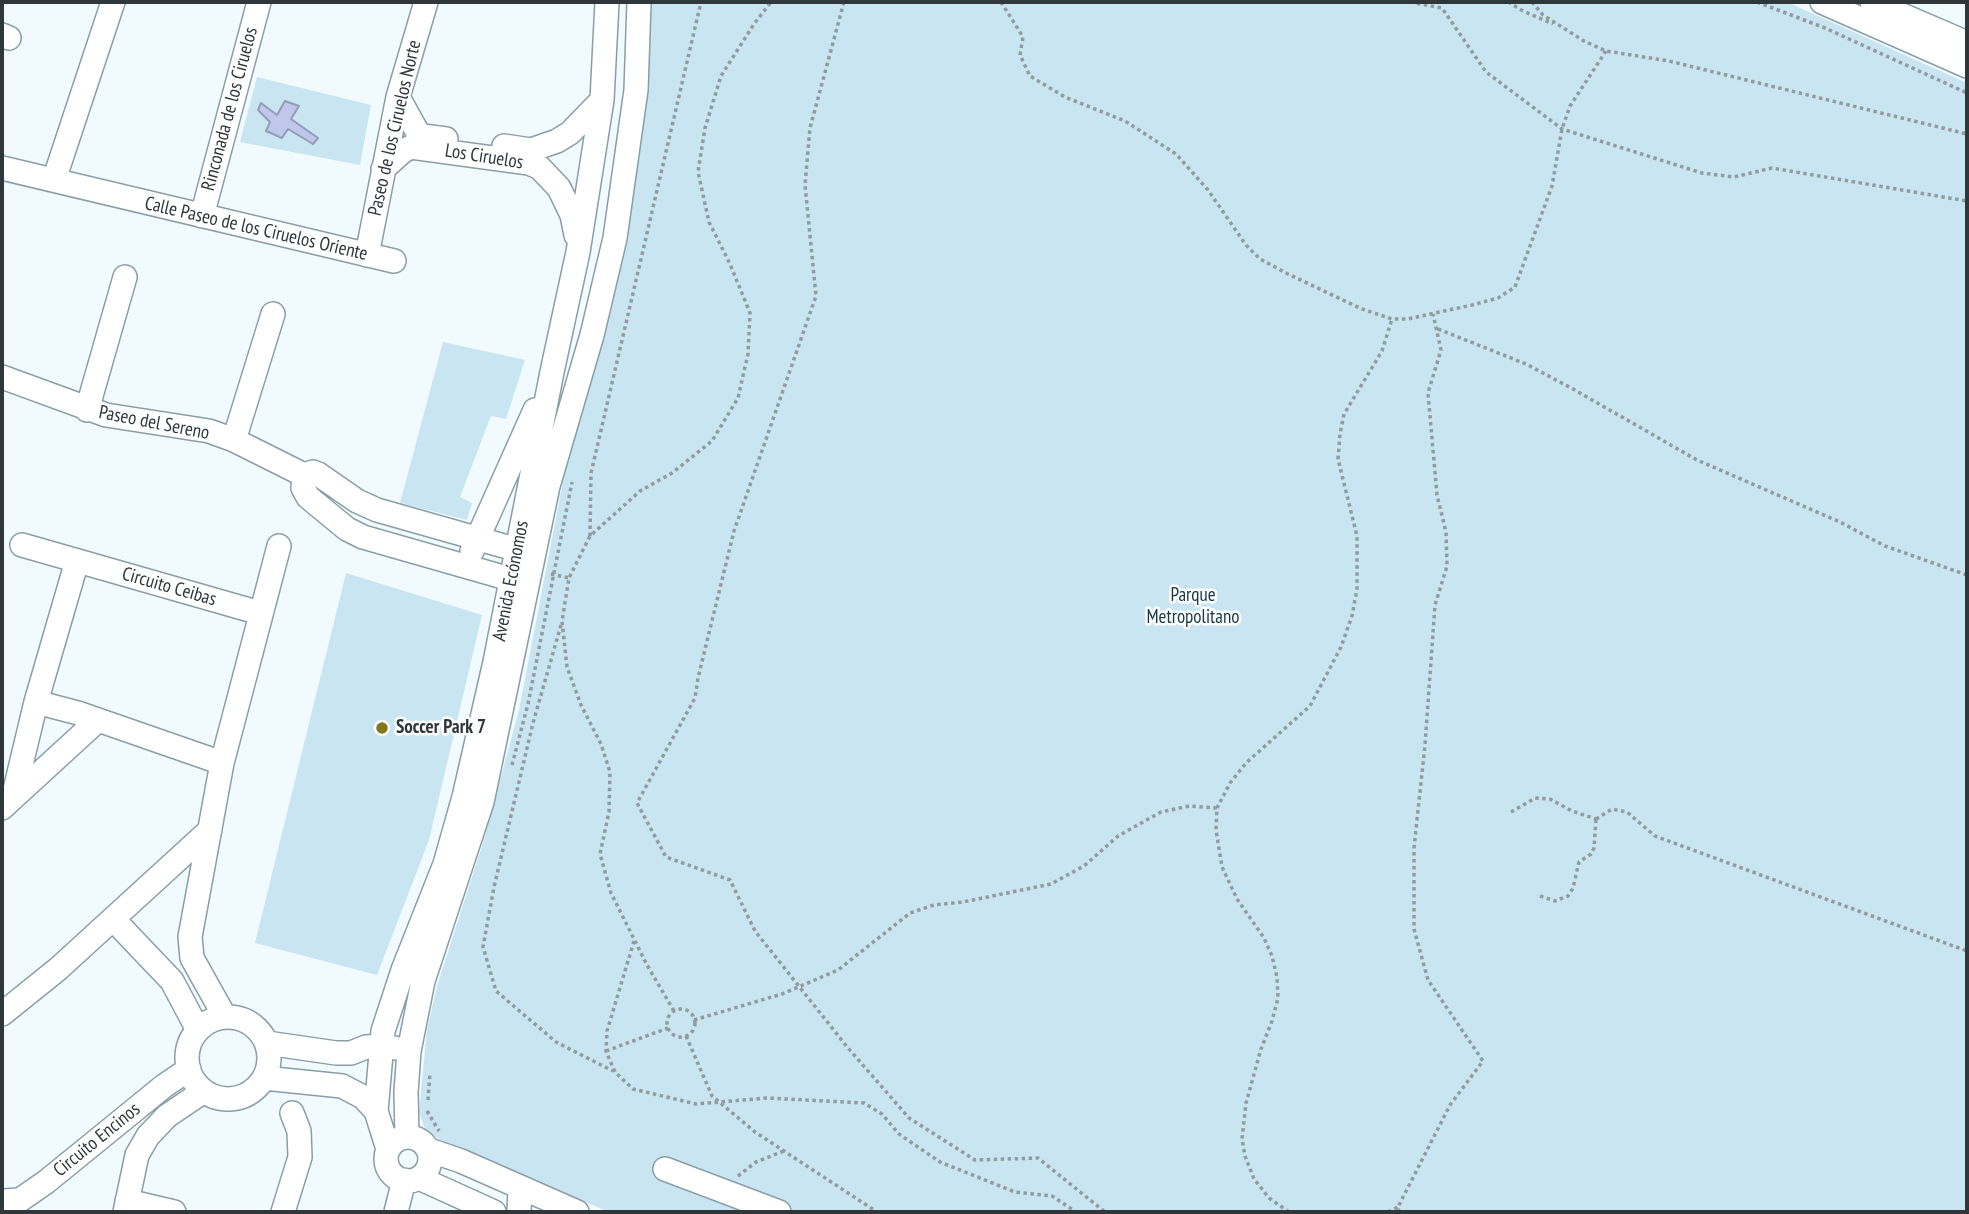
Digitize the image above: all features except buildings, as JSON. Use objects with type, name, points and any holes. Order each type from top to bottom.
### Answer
[{"type":"street","points":[[54,180],[113,2]]},
{"type":"street","name":"Rinconada de los Ciruelos","points":[[202,216],[259,2]]},
{"type":"street","name":"Paseo de los Ciruelos Norte","points":[[367,255],[398,97],[426,2]]},
{"type":"street","name":"Avenida Ecónomos","points":[[398,1142],[410,1051],[423,981],[473,799],[495,662],[520,582],[526,552],[552,372],[578,251],[602,100],[607,2]]},
{"type":"street","name":"Avenida Ecónomos","points":[[526,552],[587,354],[615,239],[636,90],[639,2]]},
{"type":"street","points":[[1822,2],[1967,66]]},
{"type":"street","points":[[1872,2],[1967,43]]},
{"type":"street","name":"Los Ciruelos","points":[[398,97],[413,127],[423,136],[531,150],[570,133],[602,100]]},
{"type":"street","name":"Los Ciruelos","points":[[383,169],[402,151],[411,147],[529,163],[551,177],[567,202],[575,227],[578,251]]},
{"type":"street","name":"Calle Paseo de los Ciruelos Oriente","points":[[2,168],[394,261]]},
{"type":"street","points":[[87,410],[125,278]]},
{"type":"street","points":[[234,440],[273,314]]},
{"type":"street","points":[[558,346],[587,354]]},
{"type":"street","points":[[465,567],[552,372]]},
{"type":"street","name":"Paseo del Sereno","points":[[2,377],[87,410],[209,432],[234,440],[304,475],[313,472],[318,474],[357,501],[377,510],[526,552]]},
{"type":"street","points":[[304,475],[303,488],[308,497],[347,529],[363,537],[520,582]]},
{"type":"street","name":"Circuito Ceibas","points":[[22,545],[260,613]]},
{"type":"street","points":[[225,1017],[192,958],[190,937],[222,764],[279,546]]},
{"type":"street","points":[[8,801],[77,561]]},
{"type":"street","points":[[37,702],[98,720],[222,764]]},
{"type":"street","points":[[8,801],[98,720]]},
{"type":"street","name":"Avenida Ecónomos","points":[[398,1142],[376,1111],[383,1031],[403,970],[473,799]]},
{"type":"street","points":[[2,1014],[58,969],[210,831]]},
{"type":"street","points":[[113,919],[172,981],[198,1030]]},
{"type":"street","points":[[225,1017],[243,1019],[257,1029],[267,1043],[268,1067],[264,1079],[252,1091],[236,1098],[219,1098],[204,1091],[189,1069],[191,1042],[198,1030],[206,1023],[225,1017]]},
{"type":"street","points":[[267,1043],[336,1053],[351,1053],[366,1047],[382,1046],[410,1051]]},
{"type":"street","name":"Circuito Encinos","points":[[16,1205],[189,1069]]},
{"type":"street","points":[[264,1079],[342,1086],[363,1097],[376,1111]]},
{"type":"street","points":[[174,1212],[126,1207],[138,1155],[148,1136],[167,1116],[204,1091]]},
{"type":"street","points":[[283,1212],[300,1157],[299,1131],[292,1113]]},
{"type":"street","points":[[131,1114],[148,1136]]},
{"type":"street","points":[[396,1212],[411,1179],[429,1166],[429,1150],[424,1142],[416,1138],[398,1142],[387,1165],[396,1177],[411,1179],[494,1212]]},
{"type":"street","points":[[429,1150],[461,1161],[577,1212]]},
{"type":"street","points":[[665,1169],[725,1202],[779,1212]]},
{"type":"street","points":[[519,1212],[520,1188]]},
{"type":"path","points":[[590,536],[592,473],[597,448],[701,2]]},
{"type":"path","points":[[771,2],[721,76],[705,128],[698,172],[709,222],[750,313],[748,354],[738,398],[712,441],[672,473],[640,491],[590,536],[569,578],[562,621],[533,723],[482,947],[496,991],[556,1042],[615,1072],[634,1089],[696,1104],[767,1098],[864,1103],[882,1114],[899,1135],[940,1162],[1015,1192],[1052,1196],[1076,1212]]},
{"type":"path","points":[[844,2],[810,128],[805,185],[816,296],[734,531],[695,698],[637,803],[666,857],[730,880],[755,931],[848,1048],[909,1118],[975,1160],[1038,1158],[1105,1212]]},
{"type":"path","points":[[1001,2],[1023,37],[1020,55],[1030,76],[1065,97],[1125,121],[1176,154],[1208,190],[1246,245],[1260,259],[1362,309],[1392,319],[1408,319],[1498,298],[1515,287],[1552,186],[1562,129],[1570,106],[1606,51]]},
{"type":"path","points":[[1410,2],[1442,8],[1486,72],[1562,129],[1702,173],[1734,177],[1773,168],[1967,201]]},
{"type":"path","points":[[1508,2],[1522,11],[1566,29]]},
{"type":"path","points":[[1532,2],[1543,15],[1606,51],[1669,61],[1967,134]]},
{"type":"path","points":[[1757,2],[1825,28],[1967,93]]},
{"type":"path","points":[[1388,1212],[1398,1210],[1450,1105],[1483,1061],[1428,980],[1414,929],[1414,848],[1425,746],[1435,605],[1447,566],[1446,532],[1437,495],[1428,393],[1441,350],[1433,314]]},
{"type":"path","points":[[1289,1212],[1269,1198],[1254,1179],[1245,1156],[1242,1139],[1246,1103],[1278,998],[1277,977],[1264,938],[1237,899],[1222,867],[1216,830],[1217,808],[1230,783],[1246,763],[1310,706],[1330,671],[1352,616],[1357,589],[1357,536],[1338,459],[1339,434],[1344,414],[1376,362],[1392,319]]},
{"type":"path","points":[[1438,329],[1525,364],[1697,460],[1840,522],[1885,546],[1967,575]]},
{"type":"path","points":[[562,621],[567,667],[581,705],[601,744],[610,772],[609,813],[600,854],[611,893],[674,1011]]},
{"type":"path","points":[[1511,812],[1535,798],[1550,799],[1572,811],[1597,819]]},
{"type":"path","points":[[694,1020],[782,994],[838,970],[910,914],[934,905],[964,902],[1051,884],[1084,866],[1118,836],[1161,812],[1189,806],[1217,808]]},
{"type":"path","points":[[1597,819],[1612,809],[1627,812],[1655,836],[1967,951]]},
{"type":"path","points":[[1540,896],[1555,901],[1568,896],[1573,888],[1579,862],[1591,854],[1594,848],[1597,819]]},
{"type":"path","points":[[615,1072],[606,1051],[607,1031],[634,940]]},
{"type":"path","points":[[684,1009],[694,1020],[692,1032],[686,1036],[678,1037],[668,1028],[667,1020],[674,1011],[684,1009]]},
{"type":"path","points":[[606,1051],[668,1028]]},
{"type":"path","points":[[686,1036],[712,1096],[755,1132],[877,1212]]},
{"type":"path","points":[[725,1202],[737,1177],[756,1162],[784,1151]]},
{"type":"green space","name":"Parque Metropolitano","points":[[649,2],[1787,2],[1967,83],[1967,1212],[609,1212],[440,1140],[425,1129],[419,1112],[427,1029],[438,983],[483,843],[519,710],[570,445]]},
{"type":"green space","points":[[257,77],[371,105],[360,165],[240,142]]},
{"type":"green space","points":[[443,342],[525,360],[506,419],[491,416],[460,497],[472,503],[467,520],[400,503]]},
{"type":"green space","name":"Soccer Park 7","points":[[346,573],[482,615],[429,840],[377,975],[255,943]]},
{"type":"water","points":[[285,101],[299,106],[291,119],[318,138],[313,144],[288,129],[282,138],[266,131],[270,122],[258,110],[261,103],[277,115]]},
{"type":"place","name":"Soccer Park 7","points":[[382,728]]}]
